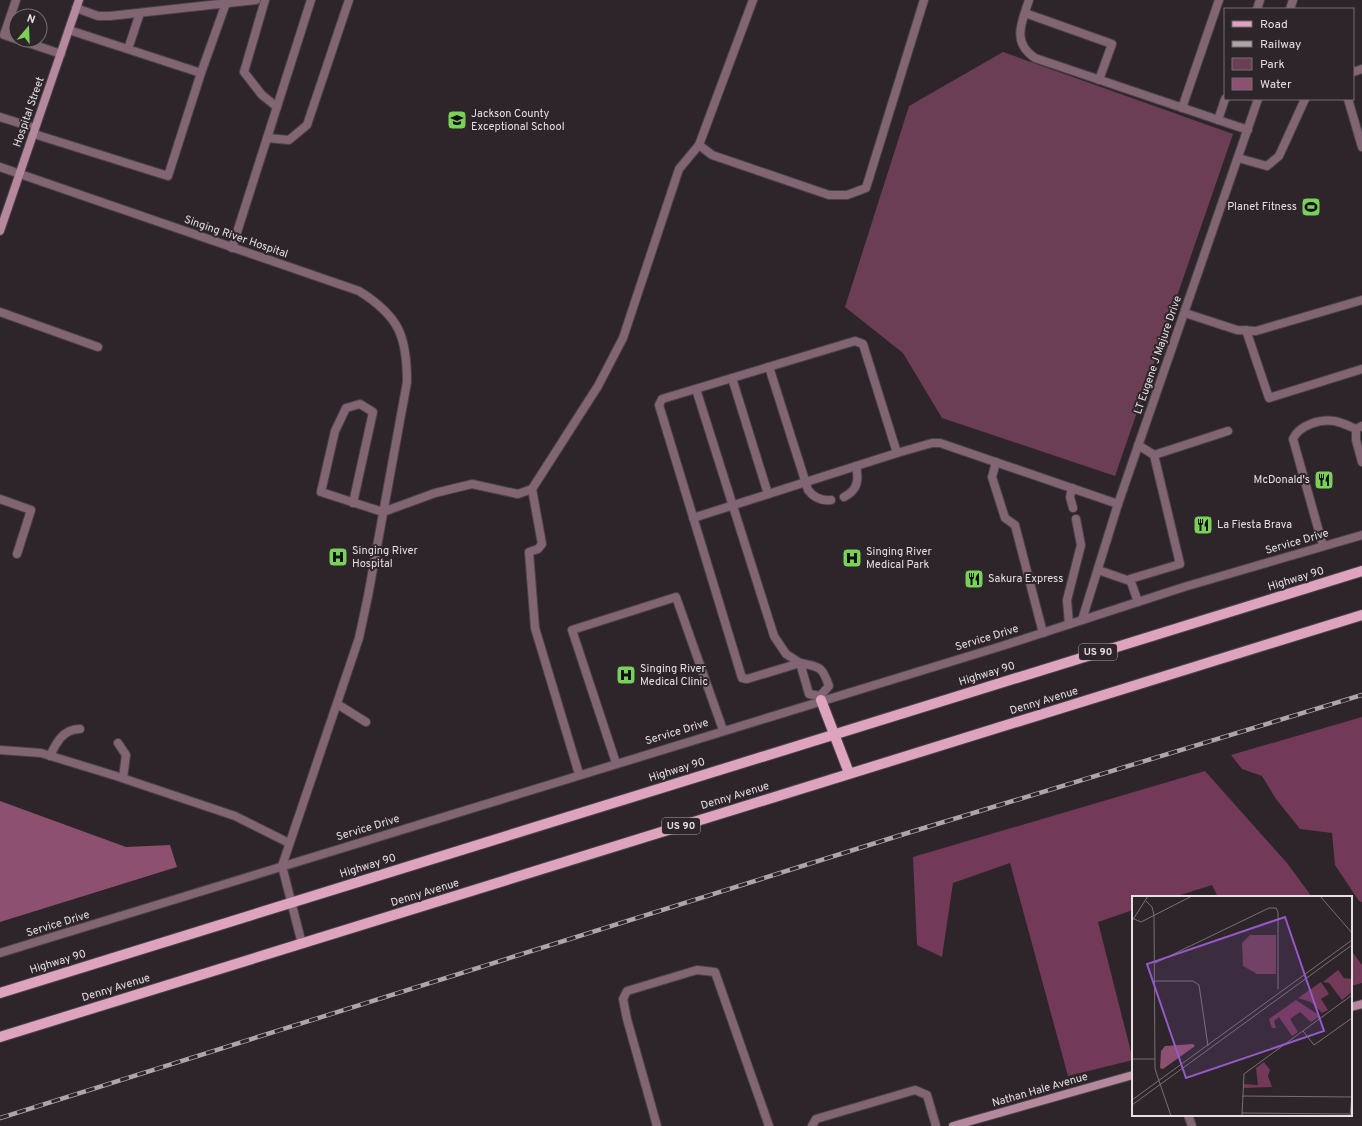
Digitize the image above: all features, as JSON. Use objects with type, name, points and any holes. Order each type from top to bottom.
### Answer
[{"type":"main road","name":"Highway 90","points":[[0,993],[1362,571]]},
{"type":"main road","name":"Denny Avenue","points":[[0,1036],[302,944],[1362,615]]},
{"type":"main road","points":[[820,698],[850,773]]},
{"type":"street","name":"Hospital Street","points":[[0,231],[79,0]]},
{"type":"street","points":[[76,8],[98,16],[140,13],[256,0]]},
{"type":"street","points":[[266,0],[244,72],[262,95],[277,107]]},
{"type":"street","points":[[232,248],[311,0]]},
{"type":"street","points":[[267,138],[289,140],[307,126],[349,0]]},
{"type":"street","points":[[353,503],[373,412],[360,404],[346,408],[338,425],[321,492],[353,503],[383,512],[435,493],[472,484],[518,494],[532,489],[598,386],[624,338],[679,168],[699,145],[753,0]]},
{"type":"street","points":[[699,145],[712,155],[829,195],[847,195],[866,188],[924,0]]},
{"type":"street","points":[[1029,0],[1020,32],[1021,42],[1027,53],[1035,58],[1248,130]]},
{"type":"street","points":[[1182,108],[1219,0]]},
{"type":"street","points":[[0,117],[34,131],[168,176],[201,73],[226,3]]},
{"type":"street","points":[[128,49],[140,13]]},
{"type":"street","points":[[1025,13],[1112,44],[1099,80]]},
{"type":"street","points":[[8,23],[4,35],[8,36]]},
{"type":"street","points":[[69,30],[201,73]]},
{"type":"street","points":[[43,48],[61,54]]},
{"type":"street","points":[[1218,120],[1225,100]]},
{"type":"street","name":"LT Eugene J Majure Drive","points":[[1082,620],[1118,504],[1258,100]]},
{"type":"street","points":[[1238,158],[1267,166],[1279,156],[1304,100]]},
{"type":"street","points":[[1348,100],[1362,147]]},
{"type":"street","name":"Singing River Hospital","points":[[0,167],[359,291],[378,303],[387,311],[398,327],[407,356],[407,382],[359,638],[282,866]]},
{"type":"street","points":[[1185,313],[1237,330],[1256,331],[1362,300]]},
{"type":"street","points":[[0,312],[98,346]]},
{"type":"street","points":[[1246,330],[1269,398],[1362,369]]},
{"type":"street","points":[[800,663],[747,679],[742,678],[659,405],[662,399],[696,388],[859,341],[863,344],[897,453]]},
{"type":"street","points":[[769,367],[805,482],[811,494],[815,497],[831,500]]},
{"type":"street","points":[[732,378],[768,494]]},
{"type":"street","points":[[696,388],[774,636],[786,654],[800,663],[820,667],[824,671],[829,686],[820,698],[808,694],[800,663]]},
{"type":"street","points":[[1323,546],[1293,439],[1296,431],[1301,428],[1325,421],[1335,421],[1359,428],[1356,440],[1362,462]]},
{"type":"street","points":[[1154,455],[1228,431]]},
{"type":"street","points":[[693,518],[897,453],[936,443],[1118,504]]},
{"type":"street","points":[[1130,581],[1130,579],[1180,564],[1154,455],[1138,445]]},
{"type":"street","points":[[996,462],[992,477],[1005,518],[1015,525],[1043,632]]},
{"type":"street","points":[[844,497],[855,489],[857,484],[859,478],[856,466]]},
{"type":"street","points":[[1072,488],[1070,497],[1073,508]]},
{"type":"street","points":[[532,489],[542,544],[538,549],[529,552],[535,628],[579,774]]},
{"type":"street","points":[[0,499],[32,510],[16,554]]},
{"type":"street","points":[[1069,624],[1067,600],[1081,545],[1076,519]]},
{"type":"street","name":"Service Drive","points":[[0,953],[723,730],[820,698],[1362,535]]},
{"type":"street","points":[[1098,570],[1130,581]]},
{"type":"street","points":[[1130,581],[1138,602]]},
{"type":"street","points":[[616,763],[572,630],[676,597],[723,730]]},
{"type":"street","points":[[337,704],[366,722]]},
{"type":"street","points":[[50,756],[58,740],[62,736],[72,730],[80,729]]},
{"type":"street","points":[[118,743],[126,755],[123,778]]},
{"type":"street","points":[[0,750],[41,753],[123,778],[235,816],[289,843]]},
{"type":"street","points":[[282,866],[302,944]]},
{"type":"street","points":[[657,1126],[627,1019],[623,999],[627,991],[697,970],[715,972],[769,1126]]},
{"type":"street","points":[[1352,1007],[1362,1004]]},
{"type":"street","name":"Nathan Hale Avenue","points":[[958,1125],[1132,1075]]},
{"type":"street","points":[[812,1126],[816,1119],[915,1090],[927,1096],[936,1126]]},
{"type":"street","points":[[1188,1116],[1192,1126]]},
{"type":"green space","points":[[1003,52],[1233,134],[1115,476],[942,418],[903,353],[845,307],[909,106]]},
{"type":"shaded area","points":[[1362,717],[1362,902],[1359,901],[1335,865],[1332,833],[1300,829],[1276,799],[1262,776],[1242,769],[1231,755]]},
{"type":"shaded area","points":[[1205,771],[1287,863],[1311,896],[1218,896],[1212,885],[1177,896],[1132,896],[1132,910],[1098,922],[1132,1060],[1068,1076],[1010,863],[953,883],[942,957],[917,945],[913,857]]},
{"type":"shaded area","points":[[1352,951],[1362,965],[1362,983],[1352,986]]},
{"type":"water","points":[[0,801],[126,847],[170,845],[177,867],[0,922]]},
{"type":"railway","points":[[0,1118],[901,835],[1362,695]]},
{"type":"place","name":"Jackson County Exceptional School","points":[[457,120]]},
{"type":"place","name":"Planet Fitness","points":[[1311,207]]},
{"type":"place","name":"McDonald's","points":[[1324,480]]},
{"type":"place","name":"La Fiesta Brava","points":[[1203,525]]},
{"type":"place","name":"Singing River Hospital","points":[[338,557]]},
{"type":"place","name":"Singing River Medical Park","points":[[852,558]]},
{"type":"place","name":"Sakura Express","points":[[974,579]]},
{"type":"place","name":"Singing River Medical Clinic","points":[[626,675]]}]
